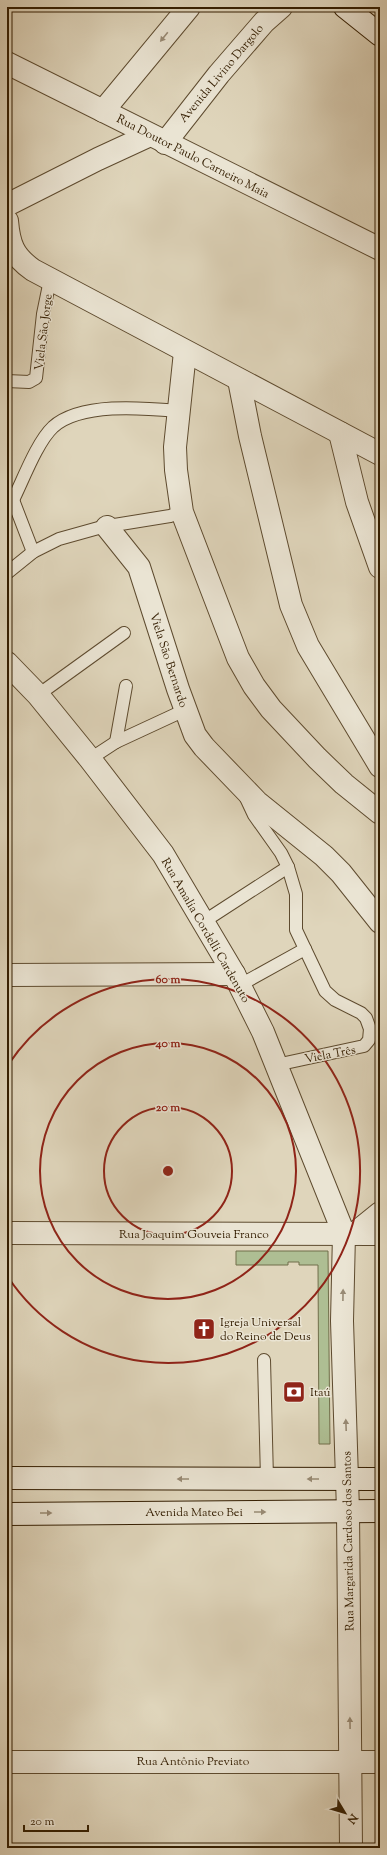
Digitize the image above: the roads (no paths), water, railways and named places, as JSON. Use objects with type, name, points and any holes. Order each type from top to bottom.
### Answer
[{"type":"street","points":[[103,111],[189,7]]},
{"type":"street","name":"Avenida Livino Dargolo","points":[[157,139],[219,74],[264,22],[281,7]]},
{"type":"street","points":[[345,7],[380,34]]},
{"type":"street","name":"Rua Doutor Paulo Carneiro Maia","points":[[7,63],[380,249]]},
{"type":"street","points":[[7,205],[98,159],[157,139]]},
{"type":"street","points":[[7,221],[8,244],[20,260],[50,280],[380,454]]},
{"type":"street","points":[[185,352],[175,447],[176,470],[182,512],[238,658],[254,686],[271,709],[317,758],[344,784],[380,813]]},
{"type":"street","points":[[239,380],[250,436],[291,605],[308,646],[380,766]]},
{"type":"street","points":[[340,432],[357,502],[380,567]]},
{"type":"street","name":"Viela São Bernardo","points":[[107,527],[139,567],[185,710],[195,735],[204,747],[242,787],[324,856],[341,873],[380,922]]},
{"type":"street","name":"Rua Amalia Cordelli Cardenuto","points":[[7,663],[38,695],[90,759],[163,854],[237,979],[263,1032],[349,1234]]},
{"type":"street","points":[[7,975],[237,979]]},
{"type":"street","points":[[349,1234],[380,1213]]},
{"type":"street","name":"Rua Joaquim Gouveia Franco","points":[[7,1233],[380,1234]]},
{"type":"street","name":"Rua Margarida Cardoso dos Santos","points":[[349,1234],[342,1321],[348,1479],[351,1848]]},
{"type":"street","points":[[7,1478],[380,1479]]},
{"type":"street","name":"Avenida Mateo Bei","points":[[7,1514],[380,1511]]},
{"type":"street","name":"Rua Antônio Previato","points":[[7,1762],[380,1762]]},
{"type":"lane","name":"Viela São Jorge","points":[[7,381],[29,382],[36,378],[50,280]]},
{"type":"lane","points":[[33,552],[10,496],[45,437],[53,427],[64,420],[100,410],[124,408],[178,411]]},
{"type":"lane","points":[[7,573],[33,552],[59,539],[107,527],[170,516],[182,512]]},
{"type":"lane","points":[[38,695],[124,633]]},
{"type":"lane","points":[[116,742],[126,686]]},
{"type":"lane","points":[[90,759],[116,742],[185,710]]},
{"type":"lane","name":"Viela São Bernardo","points":[[242,787],[254,815],[281,853],[288,867],[296,894],[296,930],[325,991],[335,1000]]},
{"type":"lane","points":[[203,922],[288,867]]},
{"type":"lane","points":[[237,979],[305,949]]},
{"type":"lane","name":"Viela Três","points":[[276,1065],[364,1046],[370,1040],[375,1027],[361,1013],[335,1000]]},
{"type":"lane","points":[[264,1360],[267,1479]]},
{"type":"place","name":"Igreja Universal do Reino de Deus","points":[[204,1329]]},
{"type":"place","name":"Itaú","points":[[294,1392]]}]
